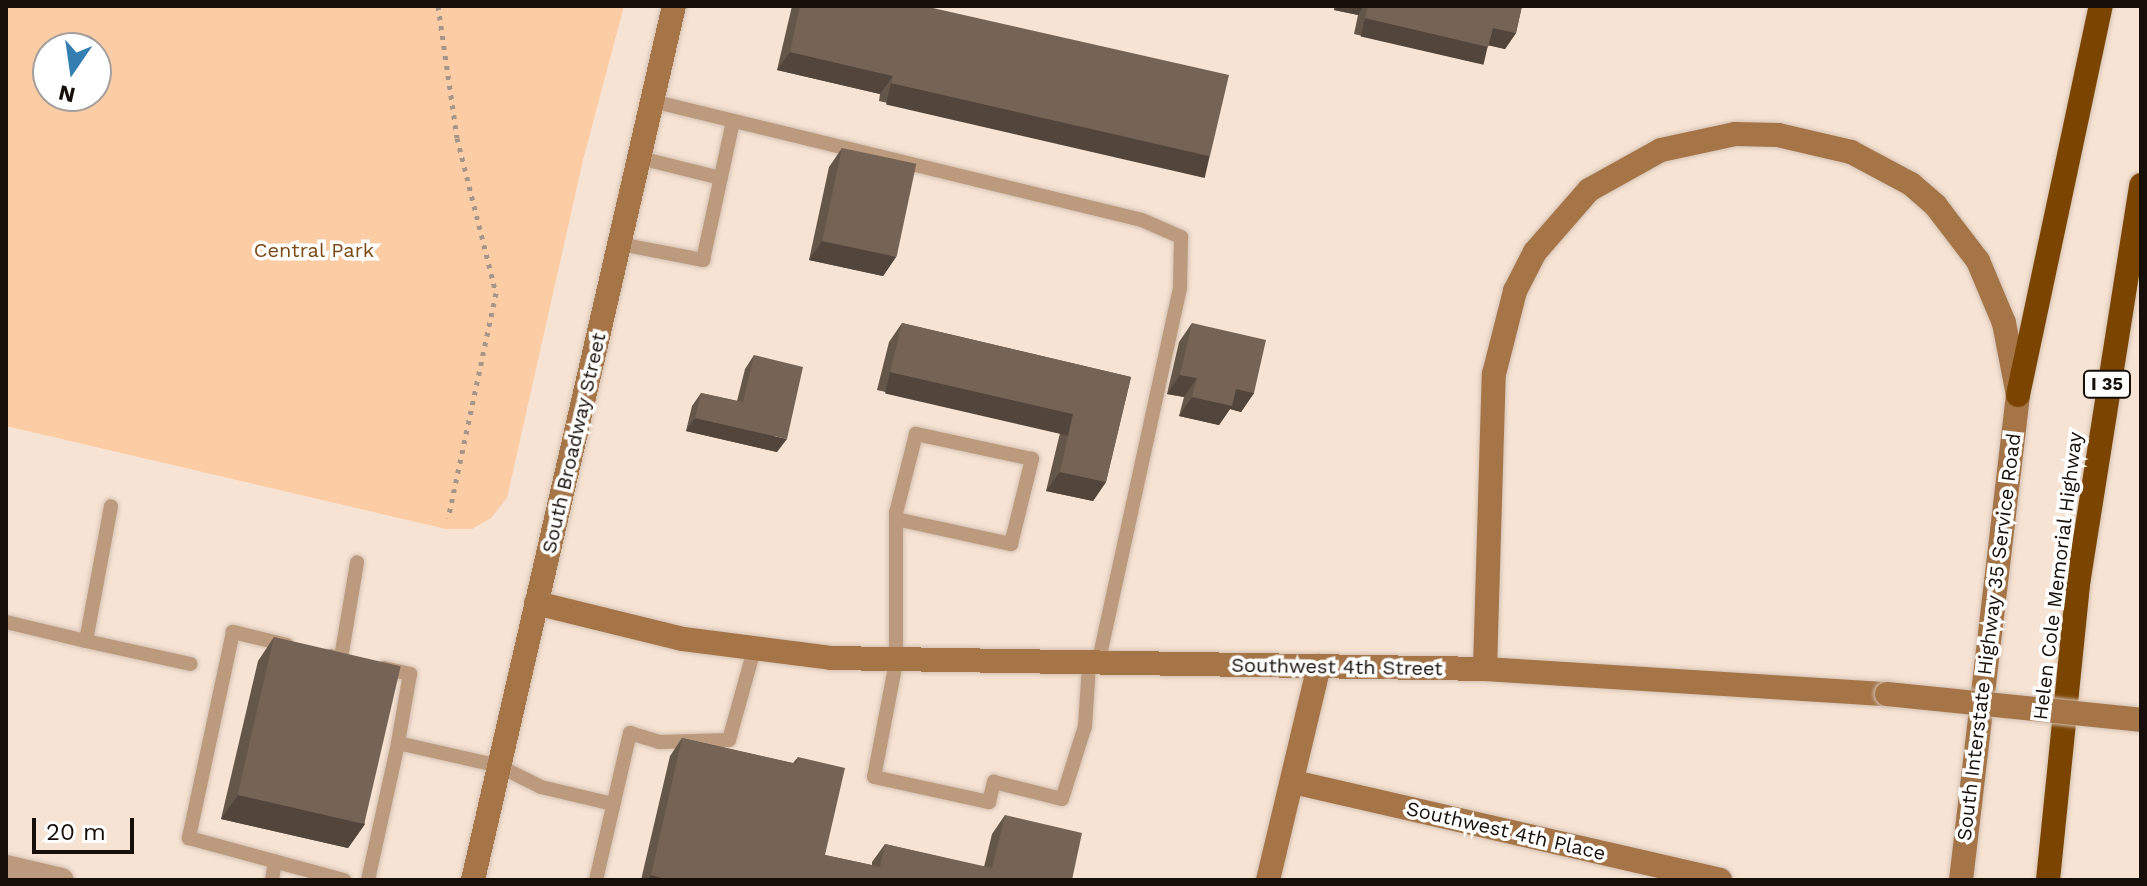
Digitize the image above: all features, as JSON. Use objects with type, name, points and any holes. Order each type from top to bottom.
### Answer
[{"type":"highway","points":[[2018,395],[2101,6]]},
{"type":"highway","name":"Helen Cole Memorial Highway","points":[[2048,880],[2078,584],[2141,185]]},
{"type":"main road","name":"South Broadway Street","points":[[473,880],[674,6]]},
{"type":"main road","name":"South Interstate Highway 35 Service Road","points":[[1485,669],[1490,423],[1501,338],[1515,291],[1535,252],[1589,190],[1624,168],[1699,139],[1735,134],[1816,142],[1885,168],[1936,206],[1978,261],[2004,323],[2018,395],[1961,880]]},
{"type":"main road","name":"Southwest 4th Street","points":[[536,603],[754,650],[896,662],[1485,669],[1887,694],[2141,720]]},
{"type":"main road","points":[[1268,880],[1319,666]]},
{"type":"main road","name":"Southwest 4th Place","points":[[1293,782],[1720,880]]},
{"type":"street","points":[[6,867],[62,880]]},
{"type":"lane","points":[[652,101],[1142,220],[1181,237],[1180,288],[1094,665],[1085,726],[1062,799],[994,782],[989,802],[874,777],[896,662],[896,519],[916,434],[1032,459],[1011,544],[896,519]]},
{"type":"lane","points":[[620,244],[703,260],[733,121]]},
{"type":"lane","points":[[640,158],[721,178]]},
{"type":"lane","points":[[86,641],[111,506]]},
{"type":"lane","points":[[355,661],[357,562]]},
{"type":"lane","points":[[6,622],[191,664]]},
{"type":"lane","points":[[344,880],[189,838],[233,632],[410,674],[368,880]]},
{"type":"lane","points":[[596,880],[630,733],[659,742],[729,740],[754,650]]},
{"type":"lane","points":[[398,743],[499,766],[541,787],[613,804]]},
{"type":"lane","points":[[272,880],[275,861]]},
{"type":"path","points":[[438,6],[457,138],[496,293],[448,518]]},
{"type":"green space","name":"Central Park","points":[[6,6],[624,6],[583,160],[507,498],[491,518],[472,529],[446,529],[6,426]]},
{"type":"building","points":[[800,6],[924,6],[1229,75],[1210,156],[891,83],[893,76],[790,52]]},
{"type":"building","points":[[1368,6],[1522,6],[1516,33],[1493,28],[1488,47],[1365,18]]},
{"type":"building","points":[[842,148],[916,164],[897,257],[822,241]]},
{"type":"building","points":[[902,323],[1131,377],[1106,482],[1060,472],[1073,414],[890,372]]},
{"type":"building","points":[[1192,323],[1266,340],[1254,393],[1236,389],[1232,406],[1192,397],[1197,378],[1180,375]]},
{"type":"building","points":[[754,355],[803,367],[787,439],[695,418],[701,393],[743,402]]},
{"type":"building","points":[[274,637],[401,666],[364,824],[238,795]]},
{"type":"building","points":[[682,738],[796,764],[798,757],[845,768],[825,855],[880,867],[885,844],[992,868],[1005,815],[1082,833],[1072,880],[670,880],[651,875]]}]
